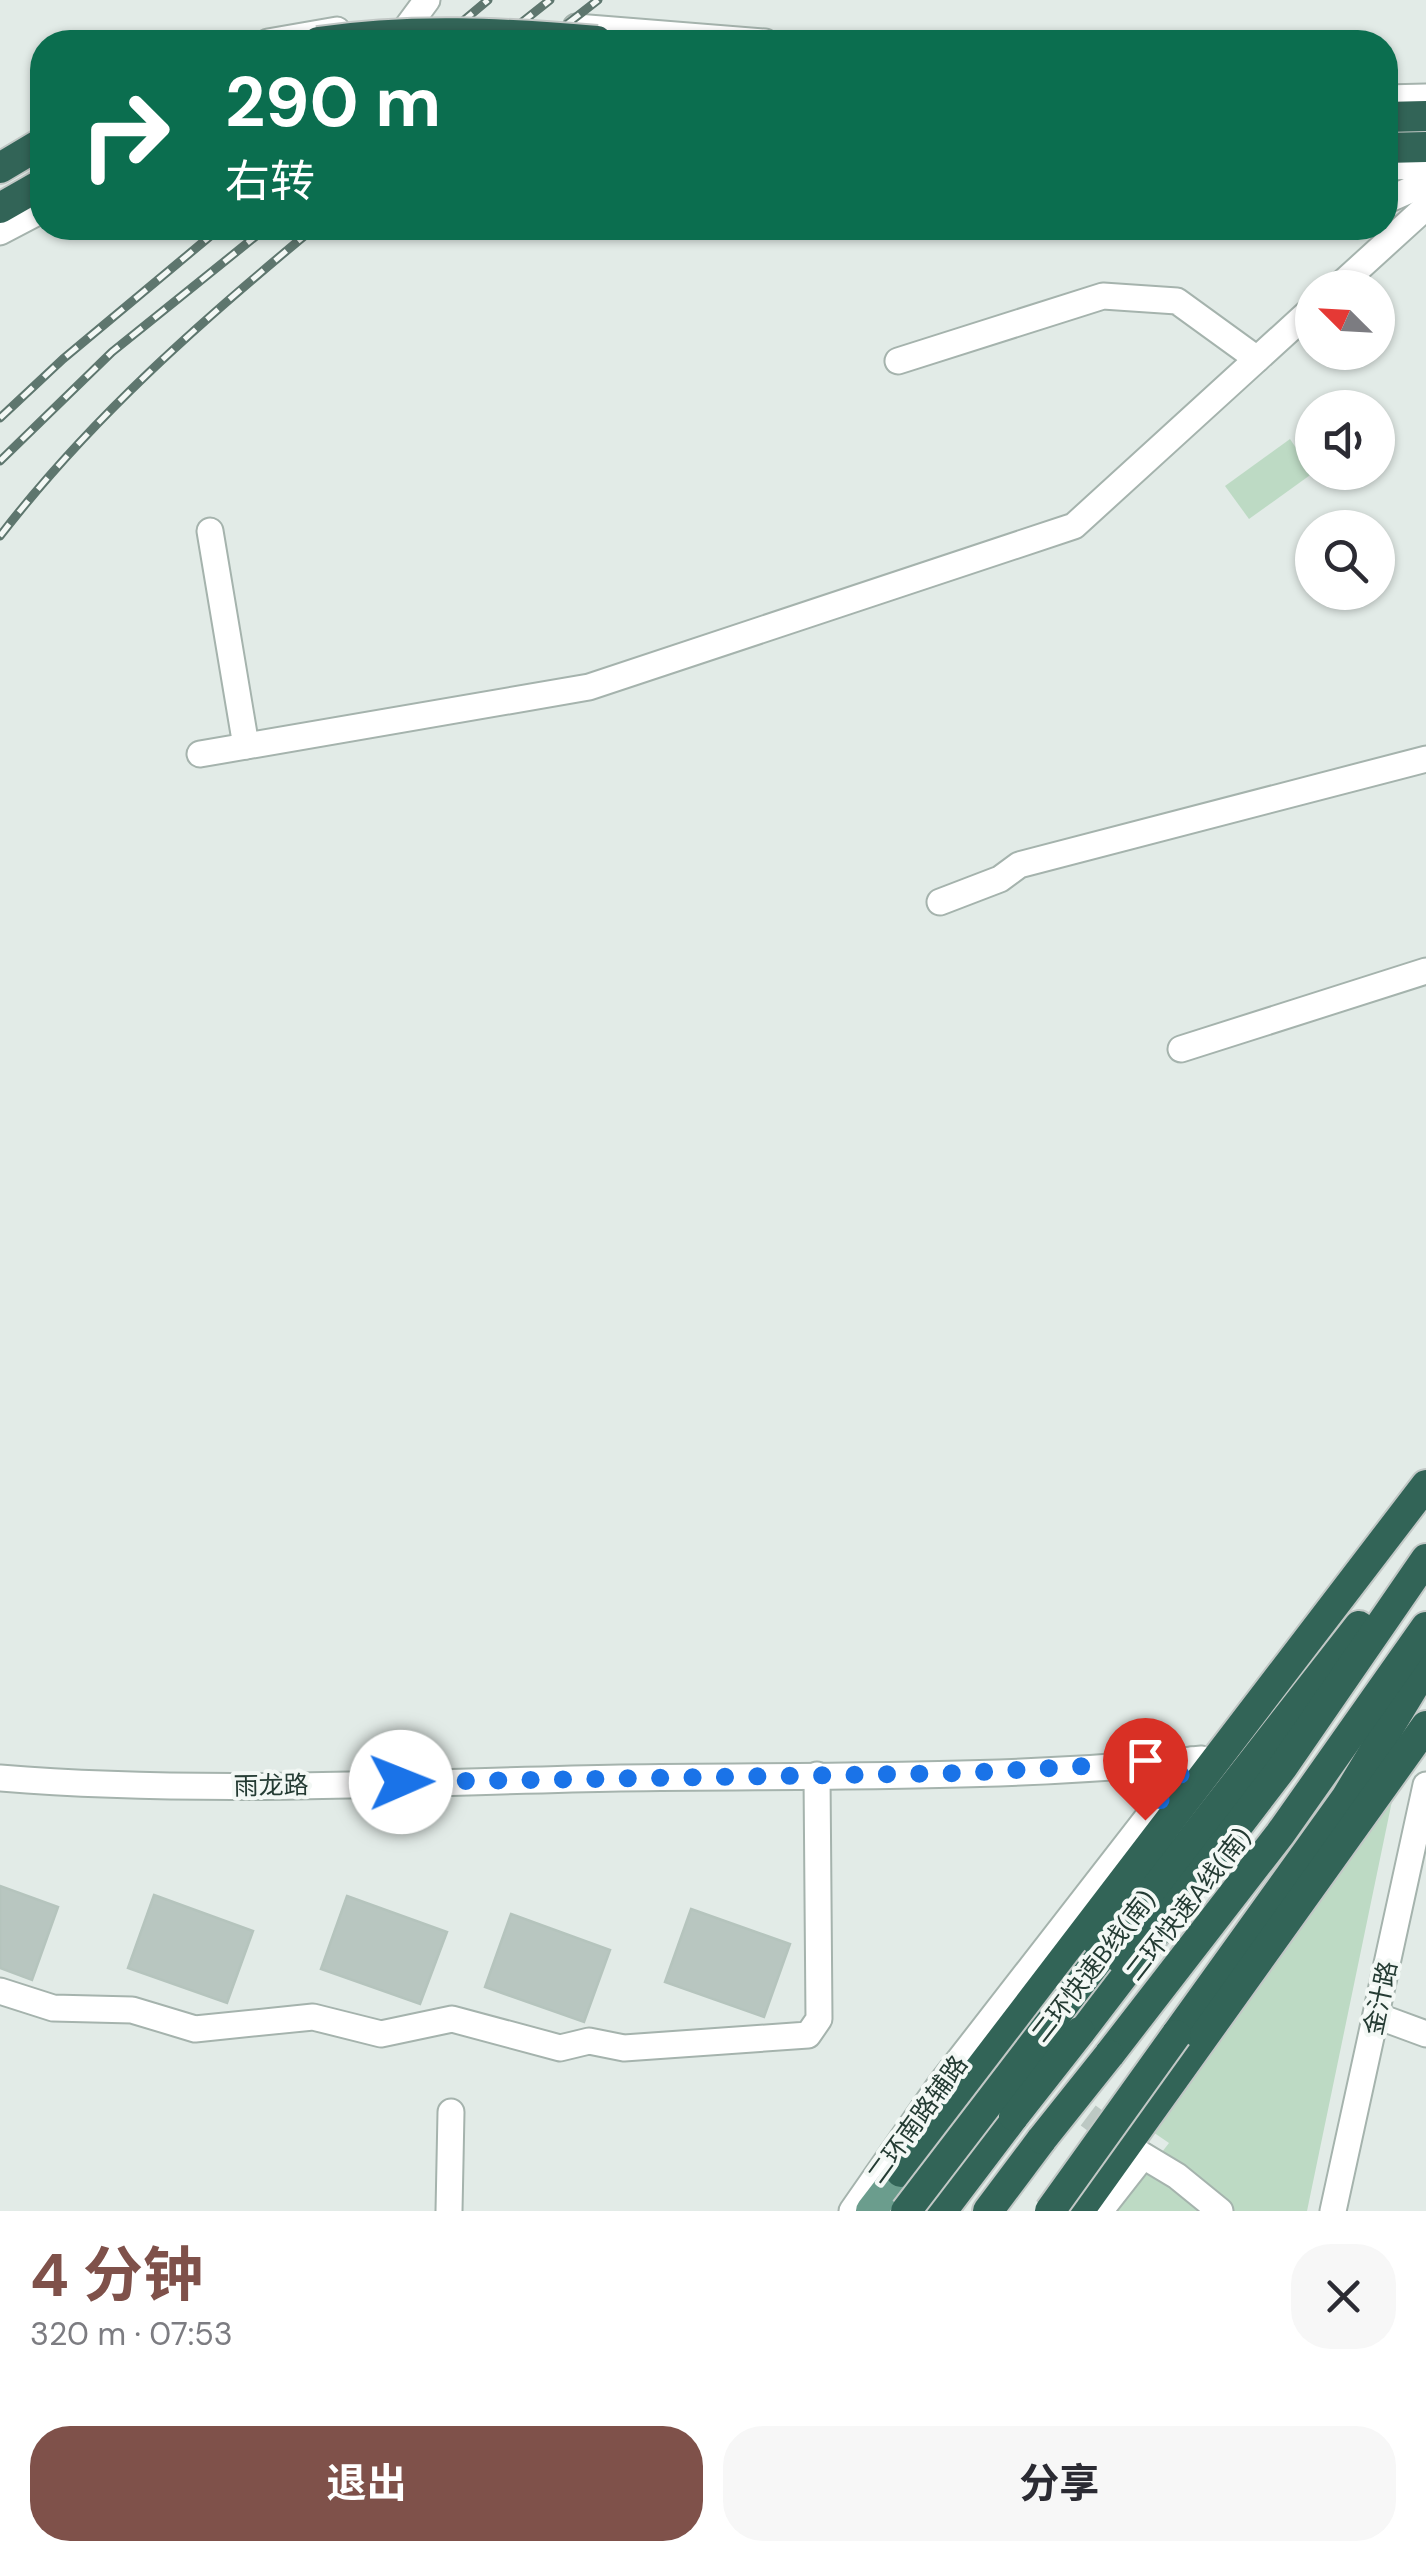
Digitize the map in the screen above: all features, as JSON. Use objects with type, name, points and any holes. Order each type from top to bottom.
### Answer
[{"type":"highway","points":[[1398,117],[1426,116]]},
{"type":"highway","points":[[1398,148],[1426,147]]},
{"type":"highway","points":[[0,168],[30,150]]},
{"type":"highway","points":[[0,208],[30,191]]},
{"type":"highway","points":[[901,2172],[1426,1485]]},
{"type":"highway","points":[[906,2211],[1426,1541]]},
{"type":"highway","name":"二环快速B线(南)","points":[[942,2211],[1272,1782],[1426,1559]]},
{"type":"highway","name":"二环快速A线(南)","points":[[988,2211],[1280,1834],[1426,1627]]},
{"type":"highway","points":[[1080,2211],[1185,2042],[1366,1769],[1426,1666]]},
{"type":"highway","points":[[1049,2211],[1185,2042],[1426,1726]]},
{"type":"main road","points":[[871,2211],[901,2172]]},
{"type":"street","points":[[327,30],[421,11],[614,30]]},
{"type":"street","points":[[1398,98],[1426,97]]},
{"type":"street","points":[[0,153],[30,135]]},
{"type":"street","points":[[1398,166],[1426,166]]},
{"type":"street","points":[[1398,195],[1426,183]]},
{"type":"street","points":[[1398,232],[1426,207]]},
{"type":"street","points":[[0,232],[30,216]]},
{"type":"street","points":[[1357,270],[1390,240]]},
{"type":"street","points":[[898,360],[1103,296],[1177,300],[1258,359]]},
{"type":"street","points":[[200,754],[589,687],[1074,526],[1295,325]]},
{"type":"street","points":[[210,531],[246,746]]},
{"type":"street","points":[[940,902],[1000,879],[1019,865],[1426,759]]},
{"type":"street","points":[[1180,1050],[1426,971]]},
{"type":"street","name":"雨龙路","points":[[0,1778],[250,1786],[1092,1769],[1197,1759]]},
{"type":"street","name":"二环南路辅路","points":[[852,2211],[1197,1759]]},
{"type":"street","points":[[0,1992],[53,2008],[132,2010],[196,2029],[313,2018],[381,2034],[452,2019],[560,2048],[589,2041],[624,2048],[808,2035],[819,2019],[817,1775]]},
{"type":"street","name":"金汁路","points":[[1333,2211],[1426,1785]]},
{"type":"street","points":[[1388,2020],[1426,2034]]},
{"type":"street","points":[[449,2211],[451,2112]]},
{"type":"street","points":[[1100,2211],[1140,2154],[1220,2211]]},
{"type":"green space","points":[[1290,439],[1295,446],[1295,486],[1249,519],[1225,486]]},
{"type":"green space","points":[[1392,1801],[1307,2211],[1116,2211],[1169,2143],[1150,2130]]},
{"type":"building","points":[[0,1886],[58,1907],[32,1980],[0,1968]]},
{"type":"building","points":[[154,1895],[253,1931],[227,2003],[128,1968]]},
{"type":"building","points":[[347,1896],[447,1932],[420,2004],[321,1969]]},
{"type":"building","points":[[691,1909],[790,1944],[764,2017],[665,1982]]},
{"type":"building","points":[[511,1914],[610,1950],[584,2022],[485,1987]]},
{"type":"tunnel","points":[[1029,2071],[1121,2140]]},
{"type":"railway","points":[[452,30],[488,0]]},
{"type":"railway","points":[[512,30],[550,0]]},
{"type":"railway","points":[[559,30],[598,0]]},
{"type":"railway","points":[[0,418],[63,359],[206,240]]},
{"type":"railway","points":[[0,461],[112,352],[251,240]]},
{"type":"railway","points":[[0,536],[109,411],[300,240]]},
{"type":"route","points":[[401,1782],[964,1773],[1110,1768],[1192,1760],[1145,1820]]}]
